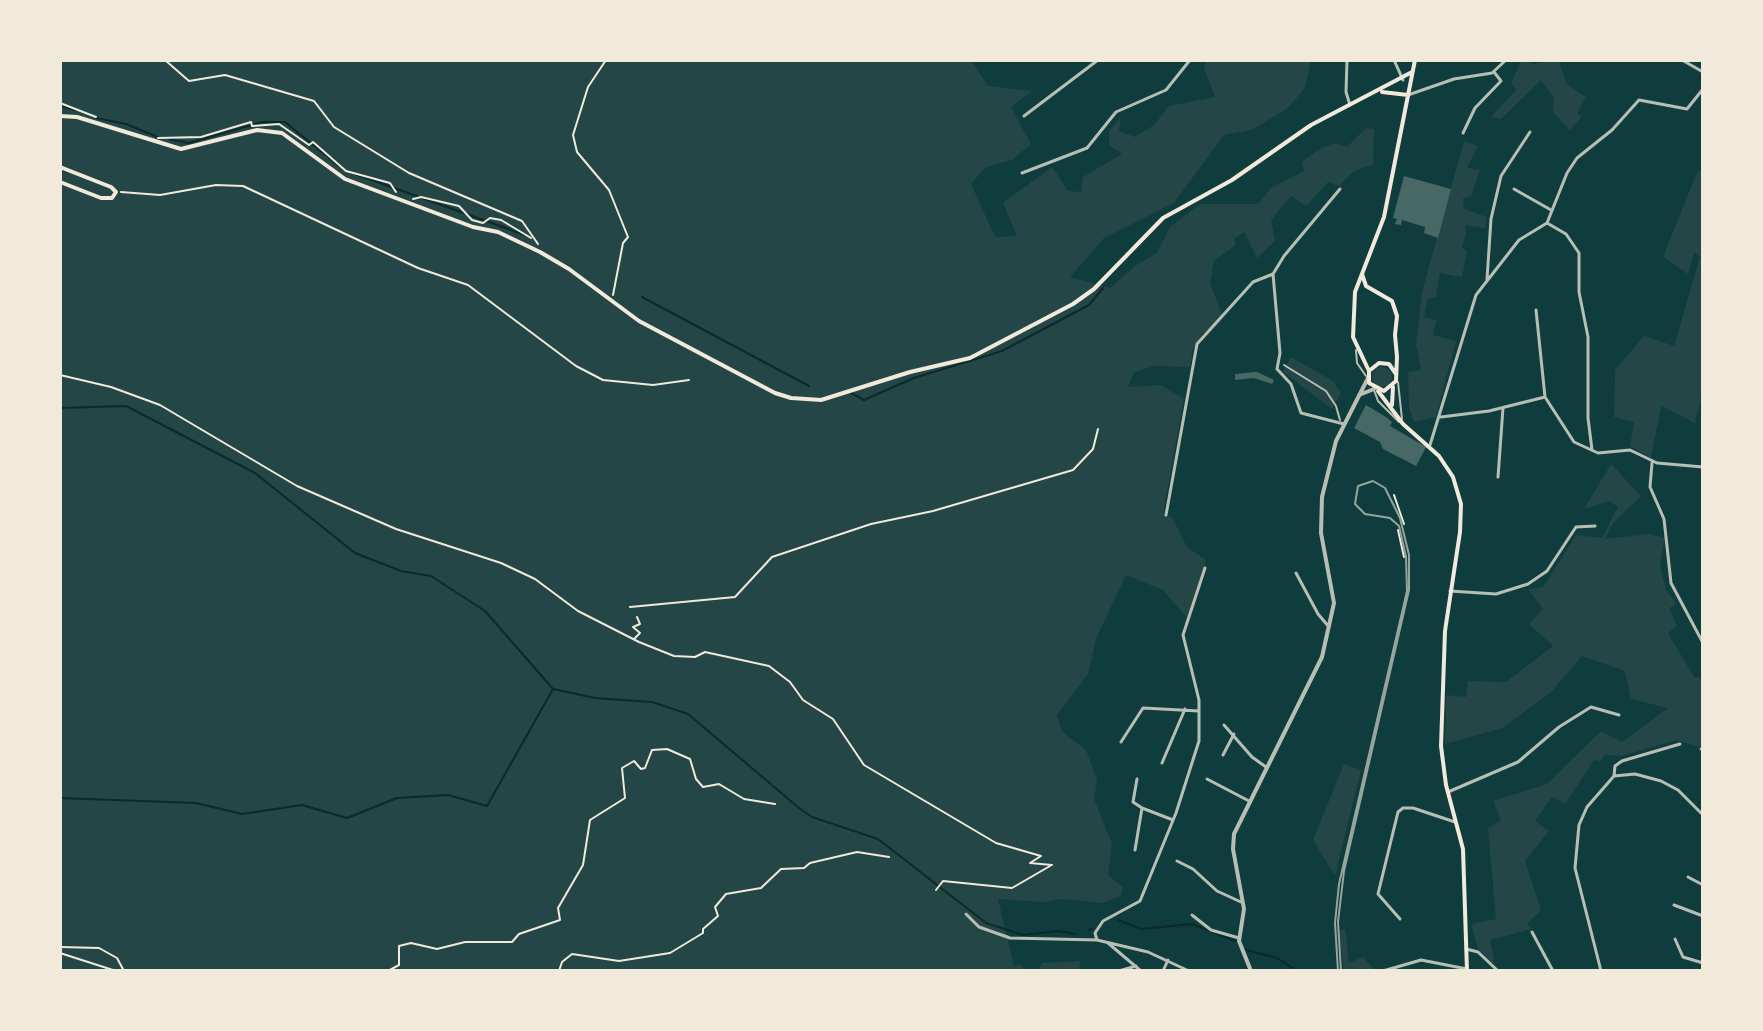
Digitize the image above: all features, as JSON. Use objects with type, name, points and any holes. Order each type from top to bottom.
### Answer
[{"type":"main road","points":[[1415,60],[1384,217],[1355,292],[1352,324],[1356,349],[1369,371],[1368,378],[1403,424],[1430,445],[1450,472],[1461,504],[1450,591],[1441,708],[1441,760],[1458,822],[1465,865],[1467,970]]},
{"type":"main road","points":[[60,116],[77,117],[181,149],[257,130],[282,133],[345,179],[473,227],[498,232],[540,252],[569,269],[639,321],[775,393],[791,398],[821,400],[910,372],[970,358],[1073,304],[1094,289],[1163,218],[1232,180],[1279,145],[1350,105],[1403,80],[1412,72]]},
{"type":"main road","points":[[1376,93],[1408,95]]},
{"type":"main road","points":[[60,167],[116,191],[112,198],[101,198],[60,182]]},
{"type":"main road","points":[[1362,271],[1362,281],[1395,306],[1396,376],[1392,407]]},
{"type":"main road","points":[[1355,292],[1359,288],[1369,288]]},
{"type":"main road","points":[[1369,371],[1383,362],[1392,366],[1396,376]]},
{"type":"main road","points":[[1376,390],[1393,387]]},
{"type":"street","points":[[1024,116],[1098,60]]},
{"type":"street","points":[[1022,173],[1087,148],[1116,112],[1166,90],[1190,60]]},
{"type":"street","points":[[1347,60],[1346,92],[1350,105]]},
{"type":"street","points":[[1394,60],[1403,80]]},
{"type":"street","points":[[1408,95],[1454,79],[1494,72],[1506,60]]},
{"type":"street","points":[[1682,60],[1703,72]]},
{"type":"street","points":[[1463,133],[1475,108],[1501,81],[1494,72]]},
{"type":"street","points":[[1430,445],[1441,417],[1471,309],[1487,279],[1519,240],[1547,223],[1577,158],[1612,130],[1639,100],[1687,109],[1703,89]]},
{"type":"street","points":[[1487,279],[1491,219],[1501,176],[1530,132]]},
{"type":"street","points":[[1340,189],[1324,212],[1284,256],[1273,274],[1280,353],[1277,369],[1291,384],[1301,413],[1342,423]]},
{"type":"street","points":[[1514,189],[1551,210]]},
{"type":"street","points":[[1547,223],[1566,234],[1579,253],[1579,292],[1588,337],[1588,418],[1592,450]]},
{"type":"street","points":[[1166,515],[1197,344],[1253,282],[1273,274]]},
{"type":"street","points":[[1536,310],[1545,397],[1574,442],[1606,453],[1630,450],[1652,461],[1703,467]]},
{"type":"street","points":[[1251,971],[1239,938],[1243,902],[1233,844],[1237,827],[1317,668],[1330,627],[1334,595],[1321,533],[1321,505],[1342,423],[1368,378],[1357,363],[1356,349]]},
{"type":"street","points":[[1284,365],[1326,391],[1342,423]]},
{"type":"street","points":[[1396,376],[1403,424]]},
{"type":"street","points":[[1357,396],[1376,390],[1378,401],[1403,424]]},
{"type":"street","points":[[1441,417],[1503,408],[1545,397]]},
{"type":"street","points":[[1498,477],[1503,408]]},
{"type":"street","points":[[1652,461],[1650,487],[1664,519],[1671,583],[1703,643]]},
{"type":"street","points":[[1450,591],[1496,594],[1528,584],[1547,571],[1576,527],[1595,526]]},
{"type":"street","points":[[1097,940],[1095,933],[1103,921],[1140,901],[1173,820],[1199,741],[1195,673],[1183,635],[1205,568]]},
{"type":"street","points":[[1296,573],[1318,614],[1330,627]]},
{"type":"street","points":[[1448,792],[1518,762],[1559,727],[1591,707],[1619,715]]},
{"type":"street","points":[[1121,742],[1143,708],[1199,711]]},
{"type":"street","points":[[1162,763],[1185,709]]},
{"type":"street","points":[[1224,725],[1252,757],[1268,768]]},
{"type":"street","points":[[1223,755],[1234,734]]},
{"type":"street","points":[[1601,971],[1574,854],[1584,813],[1614,776],[1615,766],[1627,758],[1680,744]]},
{"type":"street","points":[[1614,776],[1635,774],[1661,781],[1678,790],[1703,815]]},
{"type":"street","points":[[1137,779],[1133,802],[1173,820]]},
{"type":"street","points":[[1207,779],[1250,802]]},
{"type":"street","points":[[1135,850],[1142,808]]},
{"type":"street","points":[[1400,919],[1378,894],[1398,811],[1413,808],[1458,822]]},
{"type":"street","points":[[1177,861],[1193,869],[1217,891],[1243,902]]},
{"type":"street","points":[[1688,877],[1703,885]]},
{"type":"street","points":[[1674,905],[1703,916]]},
{"type":"street","points":[[966,914],[984,929],[1017,940],[1097,940],[1168,960],[1189,971]]},
{"type":"street","points":[[1192,915],[1211,930],[1239,938]]},
{"type":"street","points":[[1532,932],[1553,971]]},
{"type":"street","points":[[1675,939],[1683,957],[1703,963]]},
{"type":"street","points":[[1108,943],[1141,971]]},
{"type":"street","points":[[1466,949],[1478,952],[1498,971]]},
{"type":"street","points":[[1163,971],[1168,960]]},
{"type":"street","points":[[1383,971],[1421,960],[1467,970]]},
{"type":"street","points":[[1119,971],[1136,966]]},
{"type":"path","points":[[165,60],[189,81],[225,75],[314,101],[334,127],[409,173],[522,221],[539,249]]},
{"type":"path","points":[[606,60],[588,87],[573,135],[577,152],[609,190],[628,237],[623,243],[613,296]]},
{"type":"path","points":[[60,103],[96,116]]},
{"type":"path","points":[[159,136],[201,137],[251,122],[252,126],[279,124],[347,169],[393,186],[396,192]]},
{"type":"path","points":[[116,191],[160,195],[216,185],[243,186],[418,268],[468,285],[576,366],[603,380],[653,385],[689,380]]},
{"type":"path","points":[[416,197],[466,210],[469,217],[511,224],[531,238]]},
{"type":"path","points":[[60,375],[111,387],[160,405],[297,486],[396,529],[501,563],[564,599],[578,611],[674,656],[695,657],[705,652],[769,666],[790,682],[803,700],[833,719],[864,765],[996,843],[1041,856],[1030,863],[1052,865],[1012,888],[940,883],[936,888]]},
{"type":"path","points":[[630,607],[735,597],[772,557],[871,524],[933,511],[1073,470],[1093,449],[1098,429]]},
{"type":"path","points":[[1394,495],[1404,524]]},
{"type":"path","points":[[1398,530],[1404,557]]},
{"type":"path","points":[[634,639],[640,633],[633,627],[640,624],[637,617]]},
{"type":"path","points":[[387,971],[399,965],[399,946],[411,943],[437,949],[465,942],[512,942],[519,934],[560,920],[558,908],[583,865],[590,820],[625,798],[622,768],[634,761],[641,769],[645,768],[652,750],[667,749],[690,759],[696,779],[703,787],[719,784],[744,799],[775,804]]},
{"type":"path","points":[[559,971],[562,962],[572,954],[619,961],[670,953],[703,933],[703,929],[718,916],[715,907],[721,905],[726,894],[761,888],[781,869],[804,868],[810,863],[857,852],[889,857]]},
{"type":"path","points":[[60,947],[99,948],[117,958],[124,971]]},
{"type":"path","points":[[60,953],[116,971]]},
{"type":"shaded area","points":[[60,60],[971,60],[988,86],[1032,91],[1011,107],[1031,144],[1012,160],[986,167],[971,184],[995,237],[1017,236],[1003,203],[1052,167],[1068,191],[1081,192],[1083,177],[1122,154],[1109,145],[1109,132],[1121,116],[1119,131],[1135,137],[1154,125],[1169,106],[1215,97],[1204,68],[1206,60],[1311,60],[1305,88],[1288,108],[1252,130],[1224,135],[1174,203],[1104,238],[1070,277],[1110,288],[1135,266],[1157,253],[1170,227],[1200,204],[1258,204],[1271,188],[1304,171],[1302,162],[1318,150],[1334,143],[1347,147],[1366,128],[1374,129],[1373,164],[1353,172],[1339,186],[1328,182],[1306,206],[1291,196],[1271,220],[1275,241],[1257,258],[1244,232],[1234,239],[1236,245],[1214,261],[1210,283],[1223,317],[1203,333],[1193,349],[1190,367],[1154,366],[1134,372],[1128,387],[1161,385],[1184,399],[1163,514],[1172,517],[1187,547],[1206,560],[1188,619],[1163,590],[1126,575],[1096,639],[1088,674],[1057,715],[1062,732],[1086,750],[1097,780],[1094,799],[1112,844],[1108,875],[1123,887],[1121,896],[1102,903],[1062,899],[1044,902],[998,899],[1014,967],[1019,964],[1028,971],[60,971]]},
{"type":"shaded area","points":[[1522,60],[1533,64],[1558,60],[1567,84],[1586,97],[1577,114],[1582,116],[1570,130],[1553,112],[1554,98],[1541,80],[1501,119],[1491,117],[1516,90],[1511,83]]},
{"type":"shaded area","points":[[1464,141],[1478,146],[1467,168],[1480,170],[1471,197],[1463,198],[1464,209],[1487,217],[1485,228],[1465,225],[1462,247],[1467,251],[1462,277],[1440,273],[1436,297],[1428,299],[1424,317],[1436,320],[1433,335],[1456,341],[1436,417],[1414,422],[1409,407],[1408,372],[1421,370],[1416,345],[1422,292]]},
{"type":"shaded area","points":[[1698,170],[1703,172],[1703,388],[1695,423],[1661,406],[1651,458],[1630,446],[1634,422],[1614,417],[1615,370],[1644,336],[1674,346],[1700,257],[1694,252],[1688,274],[1663,257]]},
{"type":"shaded area","points":[[1291,357],[1333,381],[1341,393],[1332,409],[1283,372]]},
{"type":"shaded area","points":[[1382,367],[1389,370],[1392,377],[1389,384],[1382,387],[1375,384],[1372,377],[1375,370]]},
{"type":"shaded area","points":[[1611,464],[1641,496],[1613,523],[1605,539],[1649,534],[1665,538],[1660,565],[1666,590],[1677,604],[1669,608],[1677,626],[1668,633],[1694,677],[1703,678],[1703,748],[1677,740],[1622,756],[1605,755],[1601,761],[1594,760],[1565,804],[1552,797],[1535,821],[1549,831],[1525,861],[1541,910],[1527,924],[1532,929],[1490,940],[1495,966],[1478,948],[1471,924],[1496,919],[1488,828],[1501,820],[1493,801],[1547,784],[1601,731],[1622,742],[1668,708],[1631,699],[1625,671],[1582,656],[1550,693],[1502,728],[1445,744],[1446,695],[1466,697],[1468,681],[1506,682],[1553,646],[1529,624],[1543,609],[1528,589],[1543,587],[1576,535],[1602,538],[1618,507],[1609,501],[1584,509]]},
{"type":"shaded area","points":[[1344,764],[1361,770],[1335,876],[1313,840]]},
{"type":"shaded area","points":[[1345,929],[1349,963],[1363,957],[1375,970],[1344,971],[1339,930]]},
{"type":"shaded area","points":[[1080,961],[1079,971],[1037,971],[1042,963]]},
{"type":"building","points":[[1404,176],[1451,189],[1438,238],[1424,233],[1425,227],[1402,220],[1401,225],[1395,224],[1397,219],[1393,218]]},
{"type":"building","points":[[1257,372],[1274,380],[1272,384],[1254,378],[1235,380],[1235,374]]},
{"type":"building","points":[[1366,405],[1392,422],[1390,426],[1426,447],[1416,466],[1383,449],[1380,442],[1354,428]]},
{"type":"waterway","points":[[61,106],[75,110]]},
{"type":"waterway","points":[[96,118],[126,124],[158,137]]},
{"type":"waterway","points":[[169,139],[189,143],[262,122],[285,122],[339,166]]},
{"type":"waterway","points":[[355,174],[525,235]]},
{"type":"waterway","points":[[851,393],[864,400],[914,378],[1002,351],[1089,305],[1103,288]]},
{"type":"waterway","points":[[642,297],[809,386]]},
{"type":"waterway","points":[[60,408],[126,406],[255,473],[355,553],[401,571],[431,576],[485,611],[553,689],[595,698],[652,702],[688,714],[799,808],[812,817],[878,839],[986,923],[1023,935],[1058,931],[1076,934]]},
{"type":"waterway","points":[[60,798],[196,803],[242,814],[302,805],[347,818],[397,798],[448,795],[487,806],[553,689]]},
{"type":"waterway","points":[[1118,920],[1141,929],[1192,924],[1235,941]]},
{"type":"waterway","points":[[1246,950],[1277,958],[1297,971]]},
{"type":"tram line","points":[[1338,971],[1335,923],[1339,884],[1407,591],[1406,557],[1399,526],[1390,518],[1365,514],[1355,504],[1358,486],[1373,481],[1385,488],[1400,518],[1409,555],[1409,590],[1344,871],[1338,922],[1341,971]]}]
